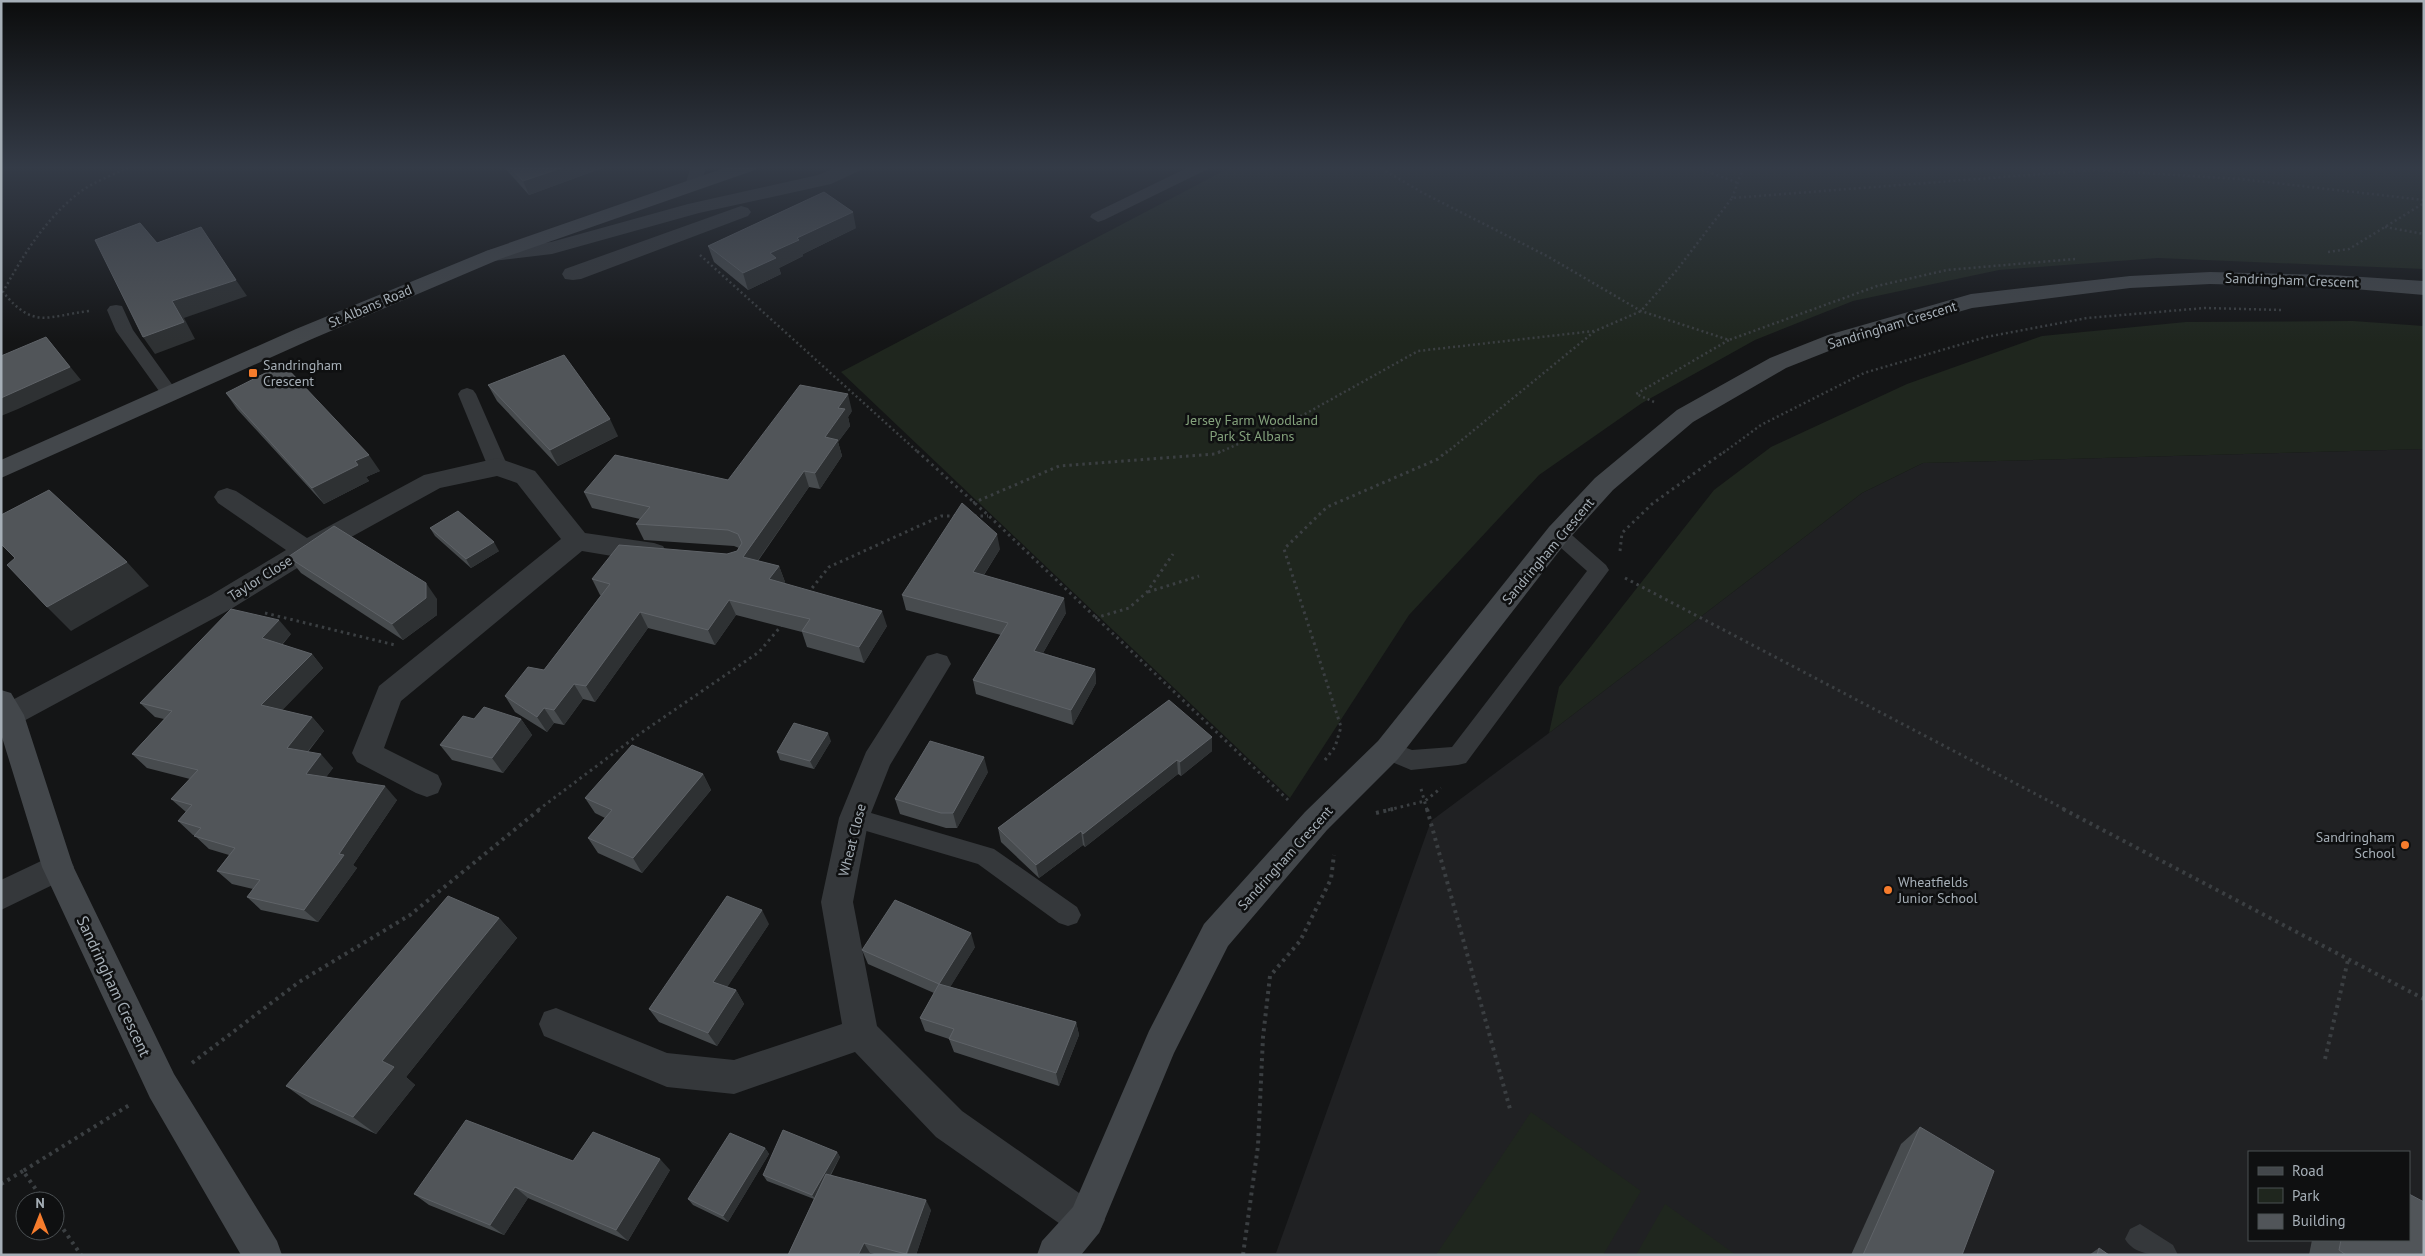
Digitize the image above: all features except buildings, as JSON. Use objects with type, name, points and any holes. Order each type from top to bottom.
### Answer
[{"type":"street","name":"St Albans Road","points":[[1,470],[170,394],[492,255],[581,225]]},
{"type":"street","points":[[492,255],[552,248],[636,225]]},
{"type":"street","points":[[573,274],[710,225]]},
{"type":"street","name":"Sandringham Crescent","points":[[1056,1255],[1086,1220],[1161,1044],[1216,935],[1316,822],[1388,750],[1558,534],[1604,484],[1685,416],[1738,384],[1786,360],[1887,324],[1971,301],[2122,282],[2210,278],[2332,281],[2424,288]]},
{"type":"street","points":[[498,467],[526,477],[577,541],[641,552],[675,555]]},
{"type":"street","name":"Taylor Close","points":[[6,708],[221,602],[306,550],[433,481],[498,467]]},
{"type":"street","points":[[227,497],[306,550]]},
{"type":"street","points":[[427,784],[367,753],[389,694],[577,541]]},
{"type":"street","name":"Wheat Close","points":[[861,1034],[837,902],[854,818],[877,761],[938,664]]},
{"type":"street","name":"Sandringham Crescent","points":[[6,708],[58,867],[162,1086],[263,1255]]},
{"type":"street","points":[[1,896],[58,867]]},
{"type":"street","points":[[556,1024],[667,1070],[734,1077],[861,1034],[949,1124],[1086,1220]]},
{"type":"lane","points":[[116,310],[125,331],[170,394]]},
{"type":"lane","points":[[467,394],[498,467]]},
{"type":"lane","points":[[1388,750],[1411,760],[1458,756],[1598,570],[1558,534]]},
{"type":"lane","points":[[854,818],[985,856],[1068,915]]},
{"type":"path","points":[[48,225],[26,250],[3,292],[16,310],[37,320],[78,312],[116,310]]},
{"type":"path","points":[[1484,225],[1547,256],[1641,311],[1729,340]]},
{"type":"path","points":[[1341,727],[1284,549],[1327,507],[1438,458],[1594,331],[1641,311],[1676,271],[1712,225]]},
{"type":"path","points":[[2322,252],[2349,249],[2389,225]]},
{"type":"path","points":[[2385,227],[2424,234]]},
{"type":"path","points":[[688,233],[700,255],[989,516],[1293,804]]},
{"type":"path","points":[[1685,416],[1636,394],[1729,340],[1877,286],[1948,270],[2082,258]]},
{"type":"path","points":[[1620,558],[1622,533],[1652,504],[1760,425],[1864,373],[1986,337],[2087,318],[2205,308],[2293,310]]},
{"type":"path","points":[[973,503],[1059,466],[1215,454],[1305,414],[1418,351],[1594,331]]},
{"type":"path","points":[[804,598],[829,567],[941,516],[960,516]]},
{"type":"path","points":[[970,516],[989,516]]},
{"type":"path","points":[[1095,618],[1128,608],[1147,592],[1173,554]]},
{"type":"path","points":[[1619,574],[2424,999]]},
{"type":"path","points":[[1147,592],[1199,576]]},
{"type":"path","points":[[221,602],[437,655]]},
{"type":"path","points":[[1,1184],[162,1086],[299,982],[410,915],[518,825],[638,735],[759,652],[784,621]]},
{"type":"path","points":[[1425,801],[1510,1109]]},
{"type":"path","points":[[1243,1255],[1258,1146],[1263,1037],[1270,976],[1300,941],[1331,879],[1334,852]]},
{"type":"path","points":[[2325,1059],[2348,959]]},
{"type":"path","points":[[23,1171],[37,1191]]},
{"type":"path","points":[[65,1232],[81,1255]]},
{"type":"shaded area","name":"Wheatfields Junior School","points":[[2424,449],[2424,1255],[1276,1253],[1431,821],[1862,493],[1923,463]]},
{"type":"green space","name":"Jersey Farm Woodland Park St Albans","points":[[1121,225],[2424,225],[2424,269],[2158,258],[1999,270],[1853,301],[1755,340],[1642,403],[1539,475],[1409,615],[1290,798],[841,372]]},
{"type":"green space","points":[[2353,321],[2424,326],[2424,449],[1923,463],[1862,493],[1549,733],[1559,687],[1714,490],[1771,447],[1907,384],[2042,336],[2186,322]]},
{"type":"green space","points":[[1531,1112],[1641,1191],[1603,1255],[1436,1255]]},
{"type":"green space","points":[[1665,1204],[1736,1255],[1636,1255]]},
{"type":"place","name":"Sandringham Crescent","points":[[253,373]]},
{"type":"place","name":"Sandringham School","points":[[2405,845]]},
{"type":"place","name":"Wheatfields Junior School","points":[[1888,890]]}]
